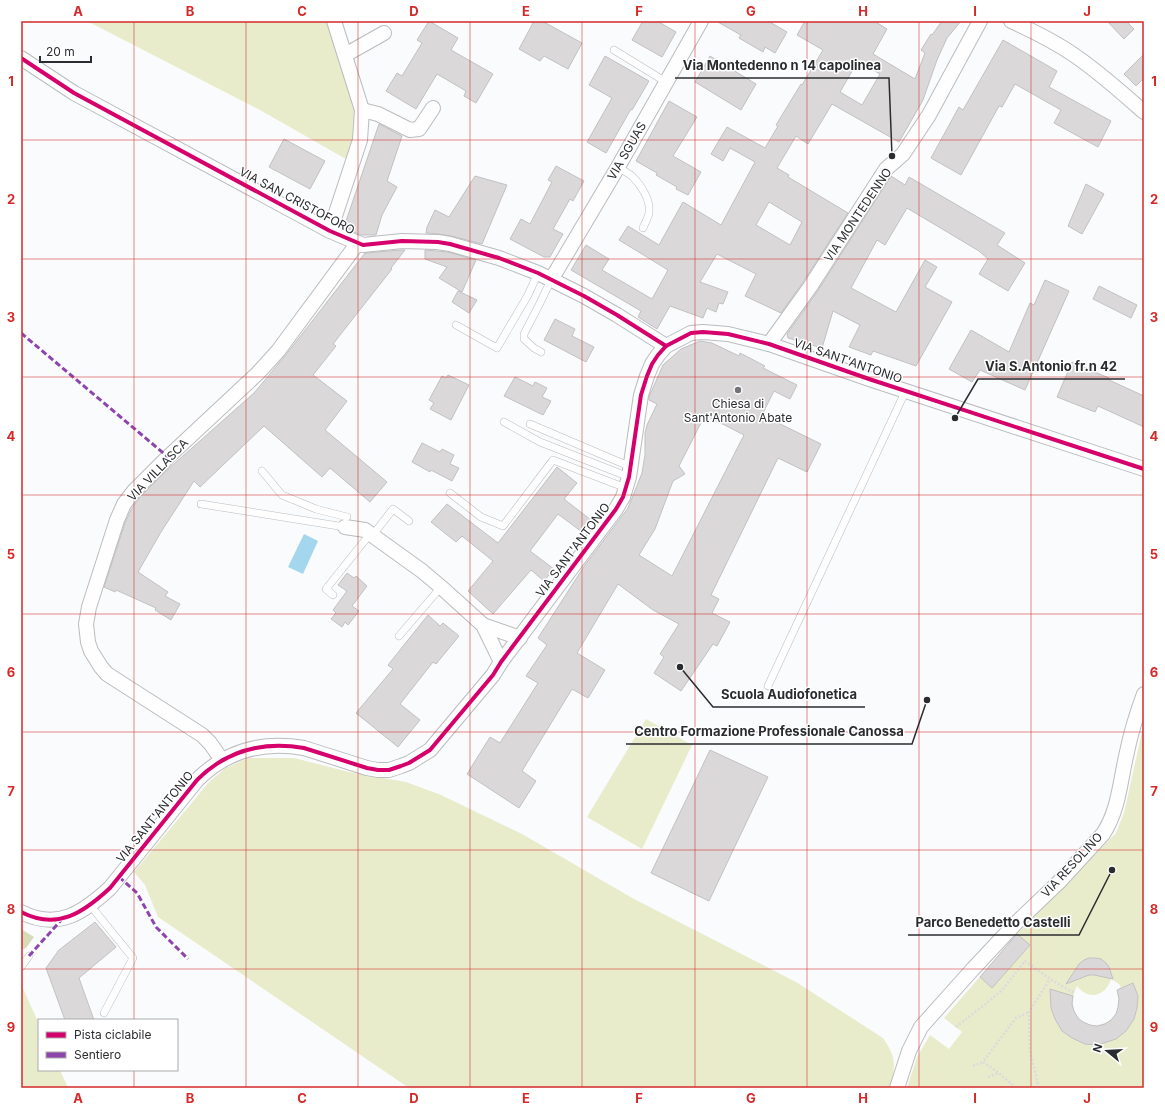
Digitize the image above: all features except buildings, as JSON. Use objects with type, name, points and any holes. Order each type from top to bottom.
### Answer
[{"type":"street","points":[[330,231],[360,140],[362,110],[334,21]]},
{"type":"street","name":"VIA SGUAS","points":[[551,280],[618,168],[701,21]]},
{"type":"street","name":"VIA MONTEDENNO","points":[[768,344],[810,287],[886,169],[903,154],[929,115],[980,21]]},
{"type":"street","points":[[1011,21],[1075,55],[1144,112]]},
{"type":"street","points":[[345,55],[384,33]]},
{"type":"street","name":"VIA SAN CRISTOFORO","points":[[21,58],[74,93],[330,231],[357,244],[367,245],[402,241],[450,244],[499,258],[538,273],[617,315],[666,346]]},
{"type":"street","points":[[362,110],[378,114],[410,130],[419,129],[433,108]]},
{"type":"street","name":"VIA VILLASCA","points":[[222,760],[210,743],[202,735],[107,674],[91,651],[88,642],[86,624],[88,611],[117,520],[129,497],[168,457],[258,373],[278,351],[357,244]]},
{"type":"street","name":"VIA SANT'ANTONIO","points":[[21,912],[46,920],[70,916],[80,912],[90,905],[110,888],[204,772],[222,760],[248,749],[277,745],[304,748],[367,768],[378,770],[389,770],[401,766],[430,750],[493,675],[501,662],[616,509],[623,497],[629,477],[641,395],[652,364],[666,346],[691,333],[703,332],[728,334],[768,344],[888,388],[906,390],[1144,469]]},
{"type":"street","points":[[346,522],[369,533],[422,571],[441,587],[484,626],[501,662]]},
{"type":"street","points":[[484,626],[520,638]]},
{"type":"street","name":"VIA RESOLINO","points":[[897,1088],[909,1051],[921,1027],[976,965],[1016,923],[1059,882],[1103,834],[1109,825],[1114,814],[1127,752],[1144,694]]},
{"type":"lane","points":[[614,50],[666,82]]},
{"type":"lane","points":[[618,168],[630,175],[639,183],[648,201],[649,212],[647,220],[642,228]]},
{"type":"lane","points":[[456,325],[497,348],[528,295],[538,273]]},
{"type":"lane","points":[[541,352],[524,339],[524,334],[551,280]]},
{"type":"lane","points":[[768,686],[906,390]]},
{"type":"lane","points":[[504,422],[540,442],[629,477]]},
{"type":"lane","points":[[530,424],[629,477]]},
{"type":"lane","points":[[450,493],[481,517],[503,526],[553,460],[629,477]]},
{"type":"lane","points":[[262,471],[282,495],[346,522]]},
{"type":"lane","points":[[201,504],[346,522]]},
{"type":"lane","points":[[333,595],[326,589],[369,533],[393,509],[409,521]]},
{"type":"lane","points":[[399,636],[441,587]]},
{"type":"lane","points":[[90,905],[133,958],[104,1013]]},
{"type":"lane","points":[[21,967],[30,956]]},
{"type":"path","points":[[956,1027],[1002,990],[1025,961],[1050,979],[1074,993]]},
{"type":"path","points":[[973,1066],[983,1062],[1016,1018],[1029,1012],[1050,979]]},
{"type":"path","points":[[1029,1012],[1030,1051],[1039,1088]]},
{"type":"path","points":[[983,1062],[999,1073],[1016,1088]]},
{"type":"path","points":[[988,1077],[999,1073]]},
{"type":"green space","points":[[87,21],[330,21],[359,110],[351,162],[260,110]]},
{"type":"green space","points":[[646,719],[692,745],[642,849],[587,817]]},
{"type":"green space","points":[[1144,723],[1144,1088],[907,1088],[917,1057],[930,1035],[949,1049],[962,1032],[944,1018],[1017,934],[1116,833],[1124,813]],"holes":[[[1111,979],[1119,984],[1121,988],[1117,991],[1118,1008],[1116,1013],[1110,1020],[1099,1025],[1101,1035],[1097,1035],[1095,1026],[1082,1021],[1074,1012],[1073,1000],[1077,986],[1082,991],[1092,995],[1101,993],[1109,985]]]},
{"type":"green space","points":[[248,758],[294,758],[349,772],[406,782],[441,795],[522,834],[634,899],[796,982],[883,1038],[891,1051],[894,1062],[891,1088],[409,1088],[158,917],[145,885],[134,872],[210,781],[226,768]]},
{"type":"green space","points":[[21,929],[34,937],[26,948],[21,950]]},
{"type":"green space","points":[[21,984],[38,1022],[38,1071],[60,1071],[68,1088],[21,1088]]},
{"type":"water","points":[[304,534],[318,541],[303,574],[288,567]]},
{"type":"marked path","points":[[21,333],[168,457]]},
{"type":"marked path","points":[[119,877],[137,893],[156,927],[188,959]]},
{"type":"marked path","points":[[29,956],[63,918]]},
{"type":"cycle path","points":[[21,58],[74,93],[330,231],[363,245],[402,241],[438,242],[499,258],[538,273],[584,296],[666,346]]},
{"type":"cycle path","points":[[21,912],[47,920],[59,919],[70,916],[90,905],[110,888],[197,780],[221,761],[233,755],[260,747],[289,746],[304,748],[367,768],[389,770],[409,763],[430,750],[493,675],[501,662],[616,509],[623,497],[629,477],[641,395],[652,364],[666,346],[691,333],[703,332],[728,334],[769,344],[869,379],[1144,469]]},
{"type":"place","name":"Via Montedenno n 14 capolinea","points":[[892,156]]},
{"type":"place","name":"Chiesa di Sant'Antonio Abate","points":[[738,390]]},
{"type":"place","name":"Via S.Antonio fr.n 42","points":[[955,418]]},
{"type":"place","name":"Scuola Audiofonetica","points":[[680,667]]},
{"type":"place","name":"Centro Formazione Professionale Canossa","points":[[927,700]]},
{"type":"place","name":"Parco Benedetto Castelli","points":[[1112,870]]}]
